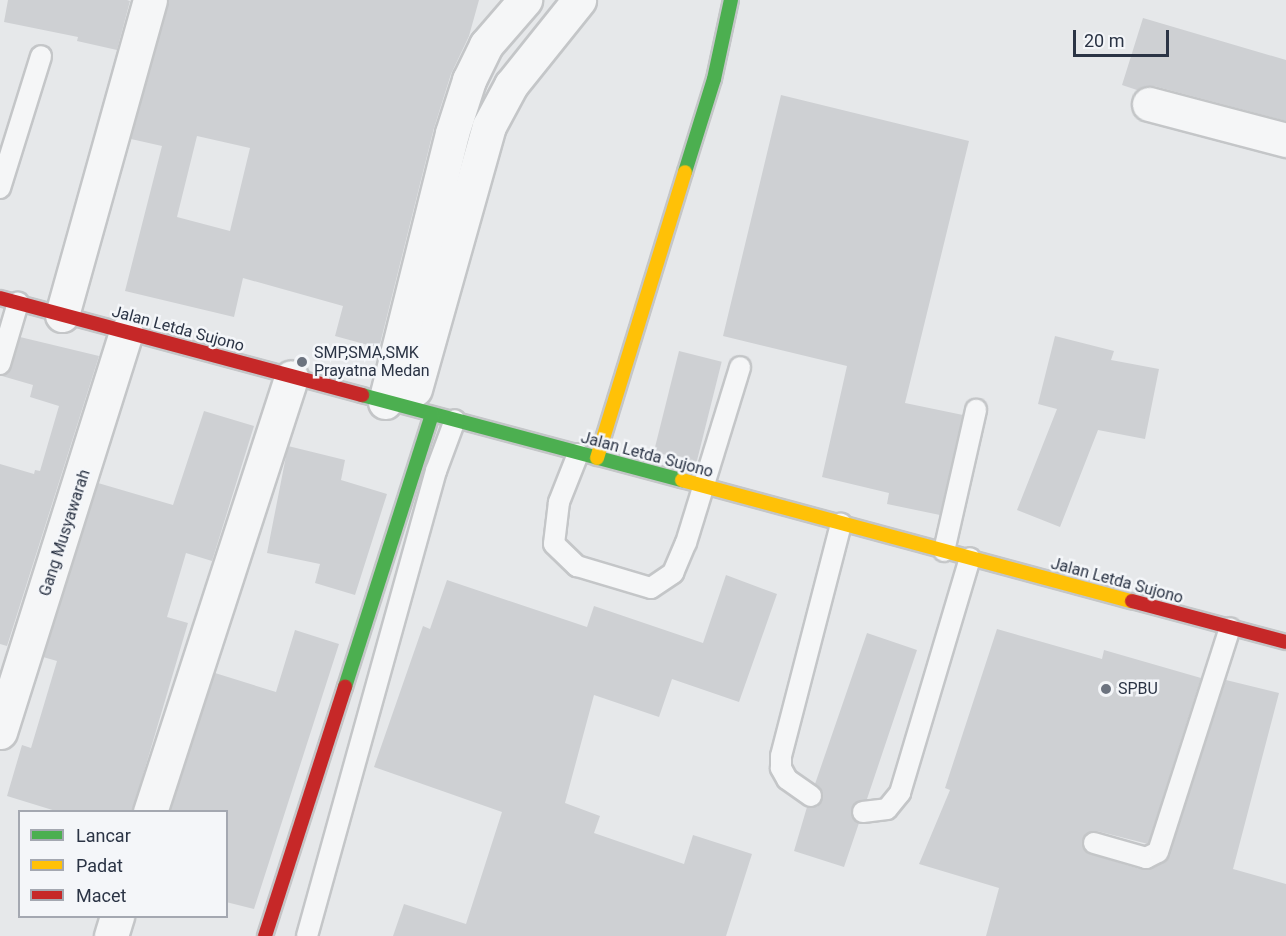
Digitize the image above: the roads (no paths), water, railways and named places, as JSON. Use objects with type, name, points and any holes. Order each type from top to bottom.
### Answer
[{"type":"main road","points":[[597,459],[714,79],[731,0]]},
{"type":"main road","name":"Jalan Letda Sujono","points":[[9,301],[385,402],[424,402],[455,420],[1286,642]]},
{"type":"main road","points":[[265,936],[424,402]]},
{"type":"street","points":[[62,315],[150,0]]},
{"type":"street","points":[[385,402],[452,133],[469,80],[486,45],[525,0]]},
{"type":"street","points":[[424,402],[489,126],[511,85],[579,0]]},
{"type":"street","points":[[1149,104],[1286,140]]},
{"type":"street","name":"Gang Musyawarah","points":[[0,732],[126,332]]},
{"type":"street","points":[[151,810],[291,376]]},
{"type":"street","points":[[111,936],[116,918]]},
{"type":"lane","points":[[0,188],[41,56]]},
{"type":"lane","points":[[0,364],[9,301]]},
{"type":"lane","points":[[578,454],[559,502],[554,544],[577,566],[651,588],[673,573],[705,488],[740,367]]},
{"type":"lane","points":[[944,551],[976,410]]},
{"type":"lane","points":[[307,936],[436,471],[455,420]]},
{"type":"lane","points":[[811,796],[787,779],[781,768],[781,756],[841,524]]},
{"type":"lane","points":[[863,812],[887,809],[900,793],[969,558]]},
{"type":"lane","points":[[1094,843],[1146,858],[1158,852],[1230,628]]},
{"type":"place","name":"SMP,SMA,SMK Prayatna Medan","points":[[302,362]]},
{"type":"place","name":"SPBU","points":[[1106,689]]}]
